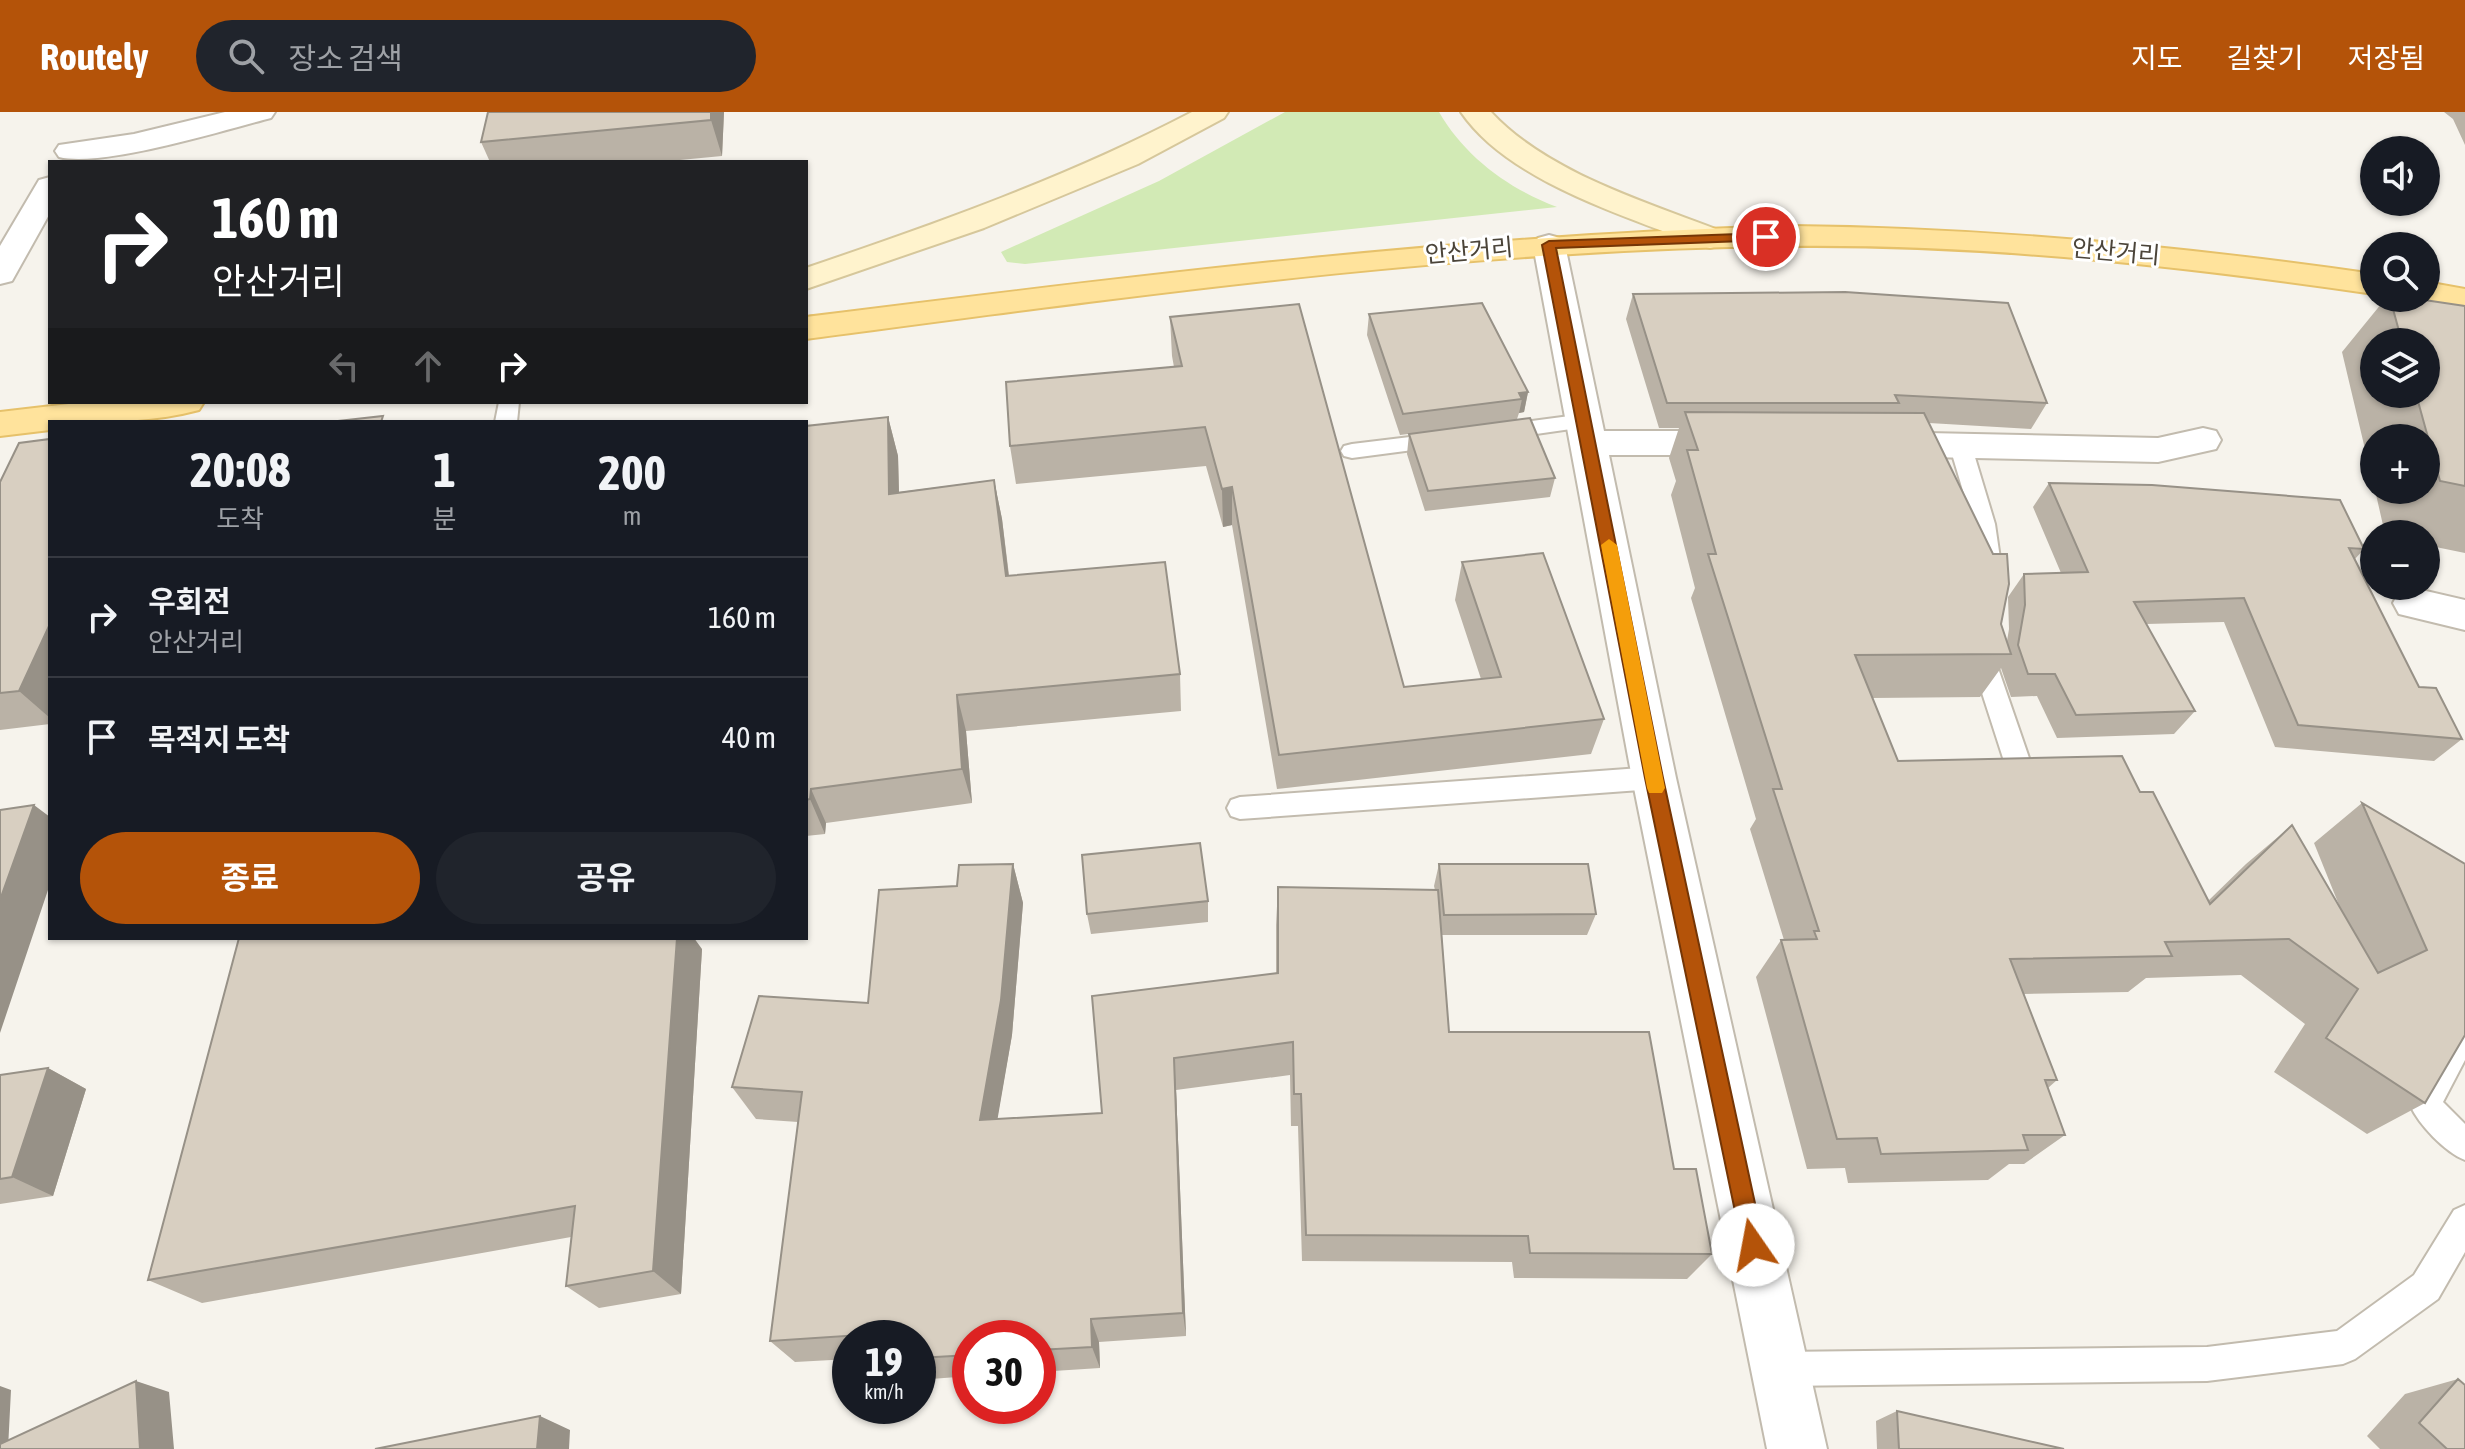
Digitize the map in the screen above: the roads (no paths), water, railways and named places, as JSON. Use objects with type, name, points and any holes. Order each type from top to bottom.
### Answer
[{"type":"main road","points":[[808,278],[973,221],[1099,169],[1214,112]]},
{"type":"main road","points":[[1475,112],[1517,150],[1605,195],[1710,238]]},
{"type":"main road","name":"안산거리","points":[[808,328],[1439,253],[1710,238],[1794,236],[1918,239],[2108,250],[2360,282]]},
{"type":"main road","points":[[2440,295],[2465,299]]},
{"type":"main road","points":[[0,424],[169,404]]},
{"type":"street","points":[[67,157],[261,112]]},
{"type":"street","points":[[67,157],[85,125]]},
{"type":"street","points":[[0,274],[48,190]]},
{"type":"street","points":[[1549,245],[1654,778],[1797,1449]]},
{"type":"street","points":[[1587,432],[1775,443]]},
{"type":"street","points":[[1852,444],[2158,450],[2203,440]]},
{"type":"street","points":[[2413,603],[2465,615]]},
{"type":"lane","points":[[1352,451],[1469,436],[1587,432]]},
{"type":"lane","points":[[1960,444],[1984,524],[1993,593]]},
{"type":"lane","points":[[1994,628],[1986,668],[2016,758]]},
{"type":"lane","points":[[1240,808],[1654,778]]},
{"type":"lane","points":[[2465,1031],[2425,1105],[2465,1145]]},
{"type":"lane","points":[[1780,1369],[2207,1364],[2343,1347],[2426,1287],[2465,1221]]}]
